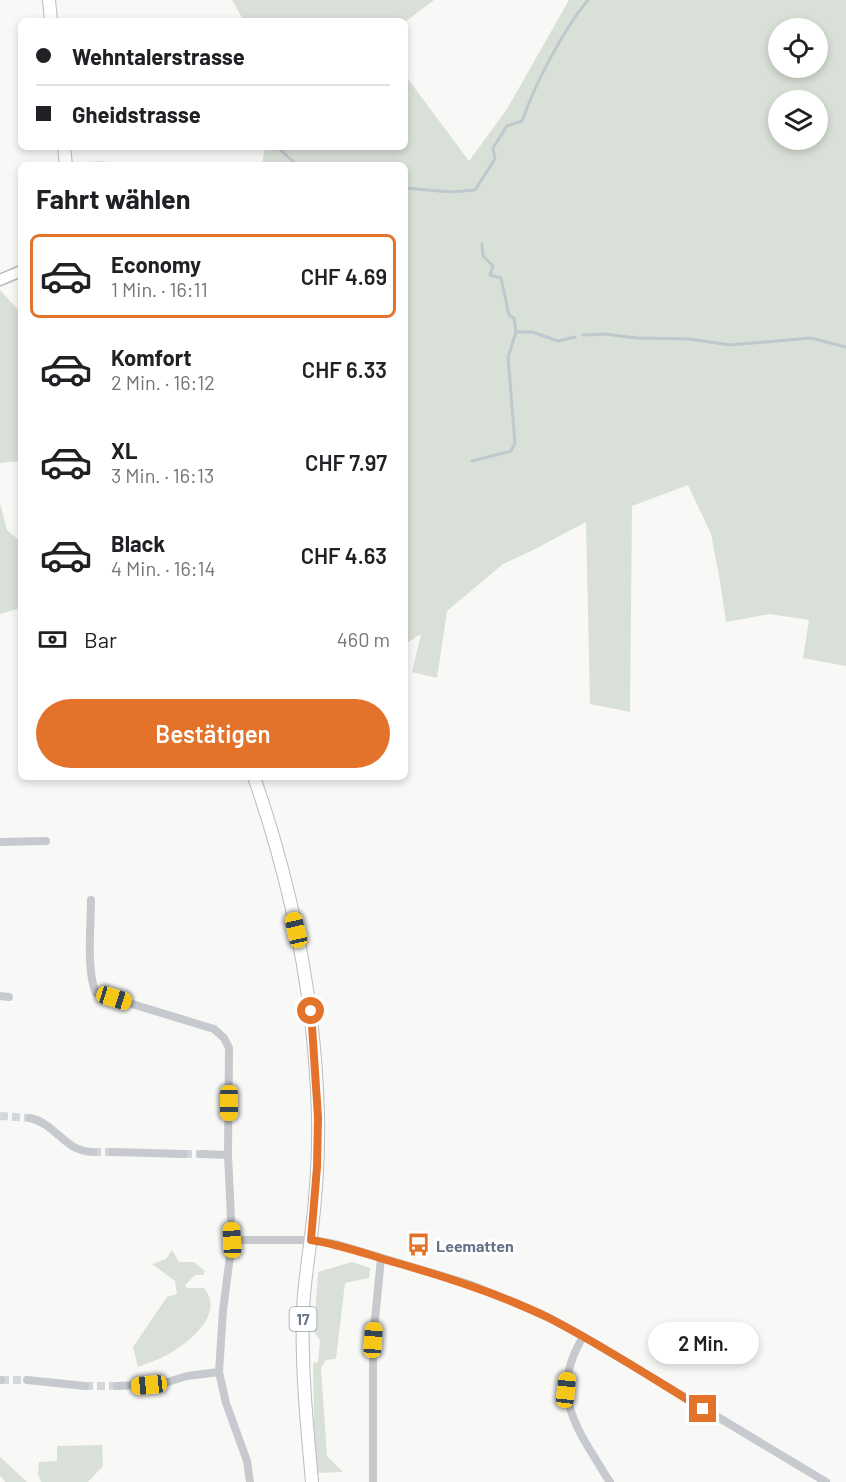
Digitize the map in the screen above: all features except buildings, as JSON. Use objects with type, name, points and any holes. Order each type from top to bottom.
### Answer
[{"type":"main road","points":[[49,0],[51,18]]},
{"type":"main road","points":[[0,280],[18,272]]},
{"type":"main road","name":"17","points":[[255,780],[284,875],[311,1011],[318,1117],[317,1167],[305,1282],[303,1342],[312,1482]]},
{"type":"street","points":[[0,842],[46,841]]},
{"type":"street","points":[[91,900],[91,976],[96,993],[192,1020],[214,1029],[224,1038],[229,1048],[228,1155],[232,1240],[223,1311],[219,1372],[226,1403],[247,1461],[250,1482]]},
{"type":"street","points":[[30,1118],[46,1123],[65,1142],[80,1151],[93,1152]]},
{"type":"street","points":[[112,1152],[184,1154]]},
{"type":"street","points":[[201,1154],[228,1155]]},
{"type":"street","points":[[232,1240],[311,1240],[336,1244],[469,1284],[546,1317],[583,1337],[826,1482]]},
{"type":"street","points":[[373,1482],[373,1348],[381,1258]]},
{"type":"street","points":[[583,1337],[572,1359],[568,1375],[566,1390],[568,1403],[575,1426],[610,1482]]},
{"type":"street","points":[[117,1386],[161,1384],[188,1376],[219,1372]]},
{"type":"street","points":[[27,1380],[85,1386]]},
{"type":"shaded area","points":[[232,0],[434,0],[408,20],[242,18]]},
{"type":"shaded area","points":[[569,0],[846,0],[846,666],[803,658],[809,620],[770,614],[726,622],[711,534],[688,485],[632,506],[630,712],[590,704],[586,522],[503,564],[447,611],[437,678],[412,672],[421,634],[408,642],[408,162],[262,162],[264,150],[408,150],[408,79],[469,161],[507,109]]},
{"type":"shaded area","points":[[0,290],[18,310],[18,461],[0,463]]},
{"type":"shaded area","points":[[0,503],[7,530],[18,539],[18,609],[0,614]]},
{"type":"shaded area","points":[[172,1250],[179,1262],[194,1262],[205,1271],[203,1275],[195,1275],[185,1285],[187,1288],[204,1288],[209,1297],[208,1316],[203,1326],[187,1342],[162,1358],[138,1367],[133,1347],[167,1297],[177,1294],[175,1281],[152,1264],[166,1259]]},
{"type":"shaded area","points":[[352,1262],[370,1268],[369,1278],[345,1283],[336,1359],[326,1360],[321,1368],[327,1456],[343,1472],[315,1473],[313,1363],[318,1362],[320,1340],[314,1332],[318,1272]]},
{"type":"shaded area","points":[[102,1445],[103,1466],[88,1482],[41,1482],[38,1474],[39,1462],[57,1461],[57,1446]]},
{"type":"shaded area","points":[[0,1457],[27,1482],[5,1482],[0,1475]]},
{"type":"waterway","points":[[408,188],[451,192],[475,190],[495,159],[493,148],[507,126],[522,121],[550,58],[588,0]]},
{"type":"waterway","points":[[280,150],[294,162]]},
{"type":"waterway","points":[[472,461],[511,451],[515,443],[508,357],[516,332],[514,318],[509,315],[501,278],[490,275],[493,266],[483,256],[482,244]]},
{"type":"waterway","points":[[516,332],[532,332],[558,341],[575,337]]},
{"type":"waterway","points":[[583,335],[690,339],[730,345],[811,338],[846,347]]},
{"type":"tunnel","points":[[0,1116],[30,1118]]},
{"type":"tunnel","points":[[93,1152],[112,1152]]},
{"type":"tunnel","points":[[184,1154],[201,1154]]},
{"type":"tunnel","points":[[1,1380],[27,1380]]},
{"type":"tunnel","points":[[85,1386],[117,1386]]},
{"type":"place","name":"Leematten","points":[[418,1245]]},
{"type":"route","points":[[311,1011],[318,1117],[317,1167],[311,1240],[336,1244],[469,1284],[506,1299],[593,1342],[703,1409]]}]
